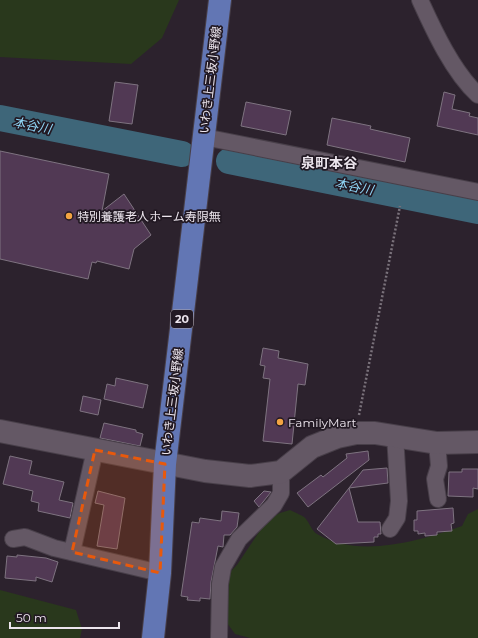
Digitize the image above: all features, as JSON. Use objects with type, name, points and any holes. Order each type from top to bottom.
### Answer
[{"type":"main road","name":"いわき上三坂小野線","points":[[155,638],[160,573],[165,464],[220,0]]},
{"type":"street","points":[[420,0],[441,42],[463,79],[478,95]]},
{"type":"street","points":[[204,137],[478,192]]},
{"type":"street","points":[[0,431],[165,464],[205,471],[250,476],[281,472],[312,447],[337,437],[356,433],[375,432],[437,442],[478,442]]},
{"type":"street","points":[[390,529],[397,518],[399,501],[395,436]]},
{"type":"street","points":[[437,442],[439,466],[435,479],[438,499]]},
{"type":"street","points":[[72,552],[95,450]]},
{"type":"street","points":[[219,638],[220,584],[223,567],[239,539],[274,505],[281,493],[281,472]]},
{"type":"street","points":[[13,539],[25,537],[54,548],[160,573]]},
{"type":"path","points":[[356,433],[400,206]]},
{"type":"highlighted area","points":[[95,450],[165,464],[160,573],[72,552]]},
{"type":"green space","points":[[0,0],[179,0],[162,38],[131,64],[0,57]]},
{"type":"green space","points":[[478,509],[478,638],[250,638],[235,634],[227,623],[227,600],[230,572],[237,565],[267,520],[280,513],[290,510],[301,515],[306,519],[315,533],[333,541],[351,545],[370,546],[408,542],[445,532],[462,526],[468,514]]},
{"type":"green space","points":[[0,590],[76,610],[82,629],[80,638],[0,638]]},
{"type":"building","points":[[115,82],[138,85],[132,124],[109,121]]},
{"type":"building","points":[[444,92],[455,95],[452,109],[470,113],[469,116],[478,118],[478,135],[437,126]]},
{"type":"building","points":[[246,102],[291,111],[286,135],[241,126]]},
{"type":"building","points":[[332,118],[371,126],[370,129],[410,138],[405,162],[327,145]]},
{"type":"building","name":"特別養護老人ホーム寿限無","points":[[0,151],[109,174],[102,211],[124,194],[151,235],[134,249],[129,269],[97,261],[96,263],[92,262],[88,279],[0,259]]},
{"type":"building","points":[[263,348],[279,351],[278,358],[308,364],[305,385],[298,384],[292,444],[263,441],[270,379],[263,378],[265,366],[260,365]]},
{"type":"building","points":[[116,378],[148,385],[143,408],[104,399],[107,384],[115,386]]},
{"type":"building","points":[[83,396],[101,400],[98,415],[80,411]]},
{"type":"building","points":[[104,423],[136,430],[136,432],[143,434],[140,446],[100,438]]},
{"type":"building","points":[[368,451],[369,460],[308,507],[297,493],[321,475],[323,477],[347,458],[346,454]]},
{"type":"building","points":[[10,456],[32,461],[29,474],[64,482],[59,500],[73,503],[70,518],[38,511],[39,503],[31,501],[33,491],[3,484]]},
{"type":"building","points":[[387,468],[388,483],[349,488],[363,470]]},
{"type":"building","points":[[462,469],[478,469],[478,489],[473,488],[473,497],[448,496],[449,472],[462,472]]},
{"type":"building","points":[[349,488],[358,522],[380,522],[381,534],[378,534],[378,537],[374,537],[374,542],[336,544],[317,529]]},
{"type":"building","points":[[98,491],[125,498],[117,549],[97,546],[104,505],[95,503]]},
{"type":"building","points":[[264,491],[271,492],[259,507],[254,501]]},
{"type":"building","points":[[453,508],[454,523],[451,524],[452,531],[437,532],[437,535],[425,536],[425,533],[418,534],[418,531],[414,531],[414,520],[417,520],[417,511]]},
{"type":"building","points":[[222,511],[239,513],[237,527],[230,535],[224,535],[223,547],[218,546],[211,582],[210,599],[200,598],[200,601],[187,600],[188,597],[181,596],[192,522],[199,523],[200,518],[221,521]]},
{"type":"building","points":[[17,555],[46,558],[58,562],[52,582],[36,577],[36,581],[5,578],[7,556],[17,557]]},
{"type":"waterway","name":"本谷川","points":[[0,118],[182,154]]},
{"type":"waterway","name":"本谷川","points":[[229,161],[478,211]]},
{"type":"place","name":"特別養護老人ホーム寿限無","points":[[69,216]]},
{"type":"place","name":"FamilyMart","points":[[280,422]]},
{"type":"district","name":"泉町本谷","points":[[329,163]]}]
